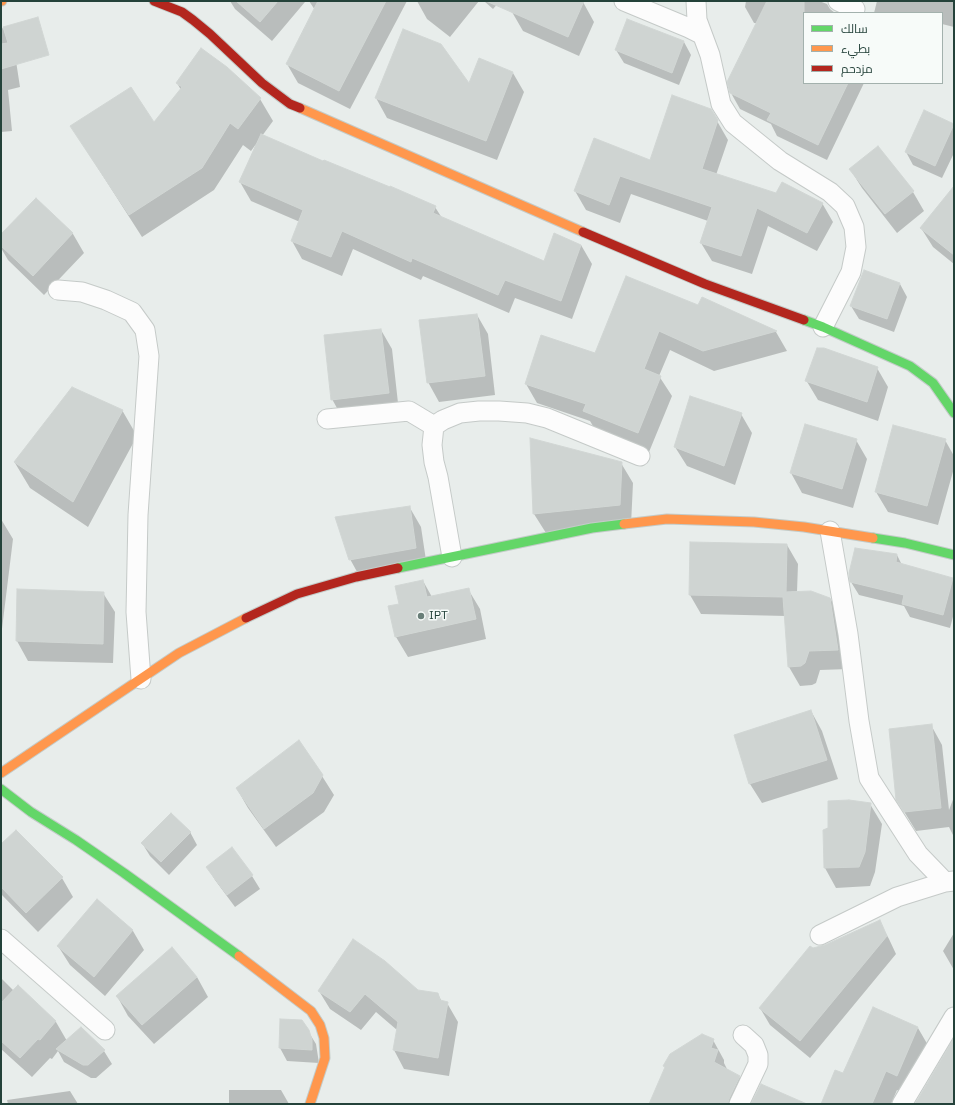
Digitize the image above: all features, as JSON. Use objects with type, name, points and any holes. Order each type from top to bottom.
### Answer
[{"type":"street","points":[[154,1],[183,9],[248,70],[290,104],[705,284],[823,327],[910,366],[933,383],[954,413]]},
{"type":"street","points":[[624,1],[701,34]]},
{"type":"street","points":[[696,1],[697,20],[710,55],[721,104],[733,123],[780,161],[830,192],[845,206],[854,227],[856,247],[851,272],[823,327]]},
{"type":"street","points":[[838,1],[855,9]]},
{"type":"street","points":[[58,290],[82,292],[106,300],[132,312],[145,330],[149,356],[138,515],[136,612],[141,679]]},
{"type":"street","points":[[434,426],[460,413],[499,410],[527,413],[547,418],[640,456]]},
{"type":"street","points":[[327,419],[409,411],[434,426]]},
{"type":"street","points":[[434,426],[432,445],[434,462],[452,557]]},
{"type":"street","points":[[1,773],[186,650],[238,622],[297,594],[356,576],[592,528],[667,519],[754,522],[804,527],[905,543],[954,555]]},
{"type":"street","points":[[830,531],[848,634],[859,721],[869,778],[918,854],[950,881]]},
{"type":"street","points":[[1,789],[31,812],[76,840],[124,873],[277,984],[311,1011],[320,1025],[324,1038],[325,1058],[310,1104]]},
{"type":"street","points":[[820,935],[898,897],[950,881]]},
{"type":"street","points":[[1,939],[105,1030]]},
{"type":"street","points":[[902,1104],[954,1016]]},
{"type":"street","points":[[739,1104],[758,1064],[758,1055],[754,1045],[743,1035]]},
{"type":"building","points":[[236,1],[278,1],[260,22]]},
{"type":"building","points":[[318,1],[386,1],[339,91],[286,64]]},
{"type":"building","points":[[486,1],[584,1],[568,37]]},
{"type":"building","points":[[767,1],[804,1],[803,84],[848,84],[818,145],[767,120],[771,113],[730,93],[727,82]]},
{"type":"building","points":[[38,17],[49,55],[1,69],[1,44],[8,43],[3,27]]},
{"type":"building","points":[[627,19],[684,41],[672,73],[615,50]]},
{"type":"building","points":[[403,29],[441,44],[469,83],[479,58],[513,72],[486,141],[375,98]]},
{"type":"building","points":[[201,48],[227,67],[261,98],[238,129],[230,123],[202,168],[129,215],[70,126],[131,87],[154,122],[182,87],[176,83]]},
{"type":"building","points":[[672,95],[711,109],[718,120],[702,169],[776,193],[782,182],[823,203],[807,233],[757,208],[741,256],[700,243],[712,207],[620,176],[609,205],[574,191],[594,138],[650,160]]},
{"type":"building","points":[[924,110],[954,124],[935,166],[905,152]]},
{"type":"building","points":[[261,134],[323,161],[324,160],[390,186],[436,206],[433,213],[544,261],[554,233],[581,245],[561,301],[505,280],[498,295],[412,258],[411,262],[342,231],[331,257],[291,241],[303,210],[239,182]]},
{"type":"building","points":[[878,146],[914,191],[885,214],[849,169]]},
{"type":"building","points":[[954,186],[954,255],[920,228]]},
{"type":"building","points":[[36,198],[73,233],[33,276],[1,246],[1,234]]},
{"type":"building","points":[[864,270],[900,283],[887,319],[850,306]]},
{"type":"building","points":[[626,276],[698,305],[702,297],[777,331],[703,351],[659,331],[644,369],[661,376],[638,433],[583,411],[586,404],[525,384],[541,335],[595,353]]},
{"type":"building","points":[[477,314],[485,376],[427,383],[419,320]]},
{"type":"building","points":[[381,329],[389,393],[331,400],[324,335]]},
{"type":"building","points":[[817,348],[824,348],[878,367],[867,402],[805,381]]},
{"type":"building","points":[[72,387],[123,410],[73,502],[14,462]]},
{"type":"building","points":[[690,396],[742,413],[724,466],[674,447]]},
{"type":"building","points":[[805,424],[857,439],[842,489],[790,473]]},
{"type":"building","points":[[893,425],[946,439],[927,506],[875,492]]},
{"type":"building","points":[[530,438],[622,462],[620,505],[533,514]]},
{"type":"building","points":[[410,506],[416,548],[349,560],[335,517]]},
{"type":"building","points":[[690,542],[787,544],[786,592],[811,591],[830,598],[838,650],[809,651],[805,663],[801,666],[788,667],[783,597],[689,595]]},
{"type":"building","points":[[855,548],[897,554],[896,562],[953,578],[943,615],[902,604],[904,595],[850,582],[849,573]]},
{"type":"building","points":[[423,580],[427,597],[469,588],[476,619],[395,637],[388,606],[399,604],[395,586]]},
{"type":"building","points":[[17,589],[104,592],[103,644],[16,641]]},
{"type":"building","points":[[811,710],[827,760],[749,784],[734,735]]},
{"type":"building","points":[[932,724],[941,808],[904,812],[896,800],[889,729]]},
{"type":"building","points":[[299,740],[323,775],[313,793],[264,829],[236,788]]},
{"type":"building","points":[[849,800],[871,803],[865,852],[859,867],[824,868],[823,830],[828,828],[828,801]]},
{"type":"building","points":[[171,813],[191,832],[161,862],[141,843]]},
{"type":"building","points":[[16,830],[63,877],[26,913],[1,887],[1,844]]},
{"type":"building","points":[[232,847],[253,875],[227,895],[206,867]]},
{"type":"building","points":[[97,899],[133,930],[94,977],[57,946]]},
{"type":"building","points":[[880,920],[887,936],[800,1041],[759,1008],[810,946],[813,948],[825,945]]},
{"type":"building","points":[[353,939],[385,961],[418,990],[438,993],[440,1000],[448,1002],[438,1058],[393,1050],[398,1022],[365,994],[350,1012],[318,991]]},
{"type":"building","points":[[172,947],[197,977],[142,1025],[116,996]]},
{"type":"building","points":[[18,985],[56,1021],[40,1040],[38,1039],[20,1058],[1,1041],[1,1003]]},
{"type":"building","points":[[873,1007],[918,1027],[897,1076],[886,1071],[872,1104],[821,1104],[835,1070],[843,1073]]},
{"type":"building","points":[[280,1019],[302,1020],[309,1030],[312,1040],[312,1050],[279,1048]]},
{"type":"building","points":[[81,1027],[105,1050],[88,1065],[83,1065],[56,1049]]},
{"type":"building","points":[[702,1034],[714,1039],[711,1048],[718,1050],[714,1062],[740,1076],[728,1104],[649,1104],[665,1067],[663,1066],[670,1054]]},
{"type":"building","points":[[954,1038],[954,1104],[915,1104]]},
{"type":"building","points":[[761,1084],[807,1104],[751,1104]]},
{"type":"traffic: fast","points":[[804,320],[910,366],[933,383],[954,413]]},
{"type":"traffic: fast","points":[[398,568],[592,528],[624,524]]},
{"type":"traffic: fast","points":[[873,538],[905,543],[954,555]]},
{"type":"traffic: fast","points":[[1,789],[31,812],[76,840],[124,873],[239,956]]},
{"type":"traffic: slow","points":[[300,108],[583,232]]},
{"type":"traffic: slow","points":[[624,524],[667,519],[754,522],[804,527],[873,538]]},
{"type":"traffic: slow","points":[[1,773],[179,653],[246,618]]},
{"type":"traffic: slow","points":[[239,956],[311,1011],[320,1025],[324,1038],[325,1058],[310,1104]]},
{"type":"traffic: jam","points":[[154,1],[182,12],[193,20],[262,83],[290,104],[300,108]]},
{"type":"traffic: jam","points":[[583,232],[705,284],[804,320]]},
{"type":"traffic: jam","points":[[246,618],[297,594],[356,577],[398,568]]},
{"type":"place","name":"IPT","points":[[421,616]]}]
